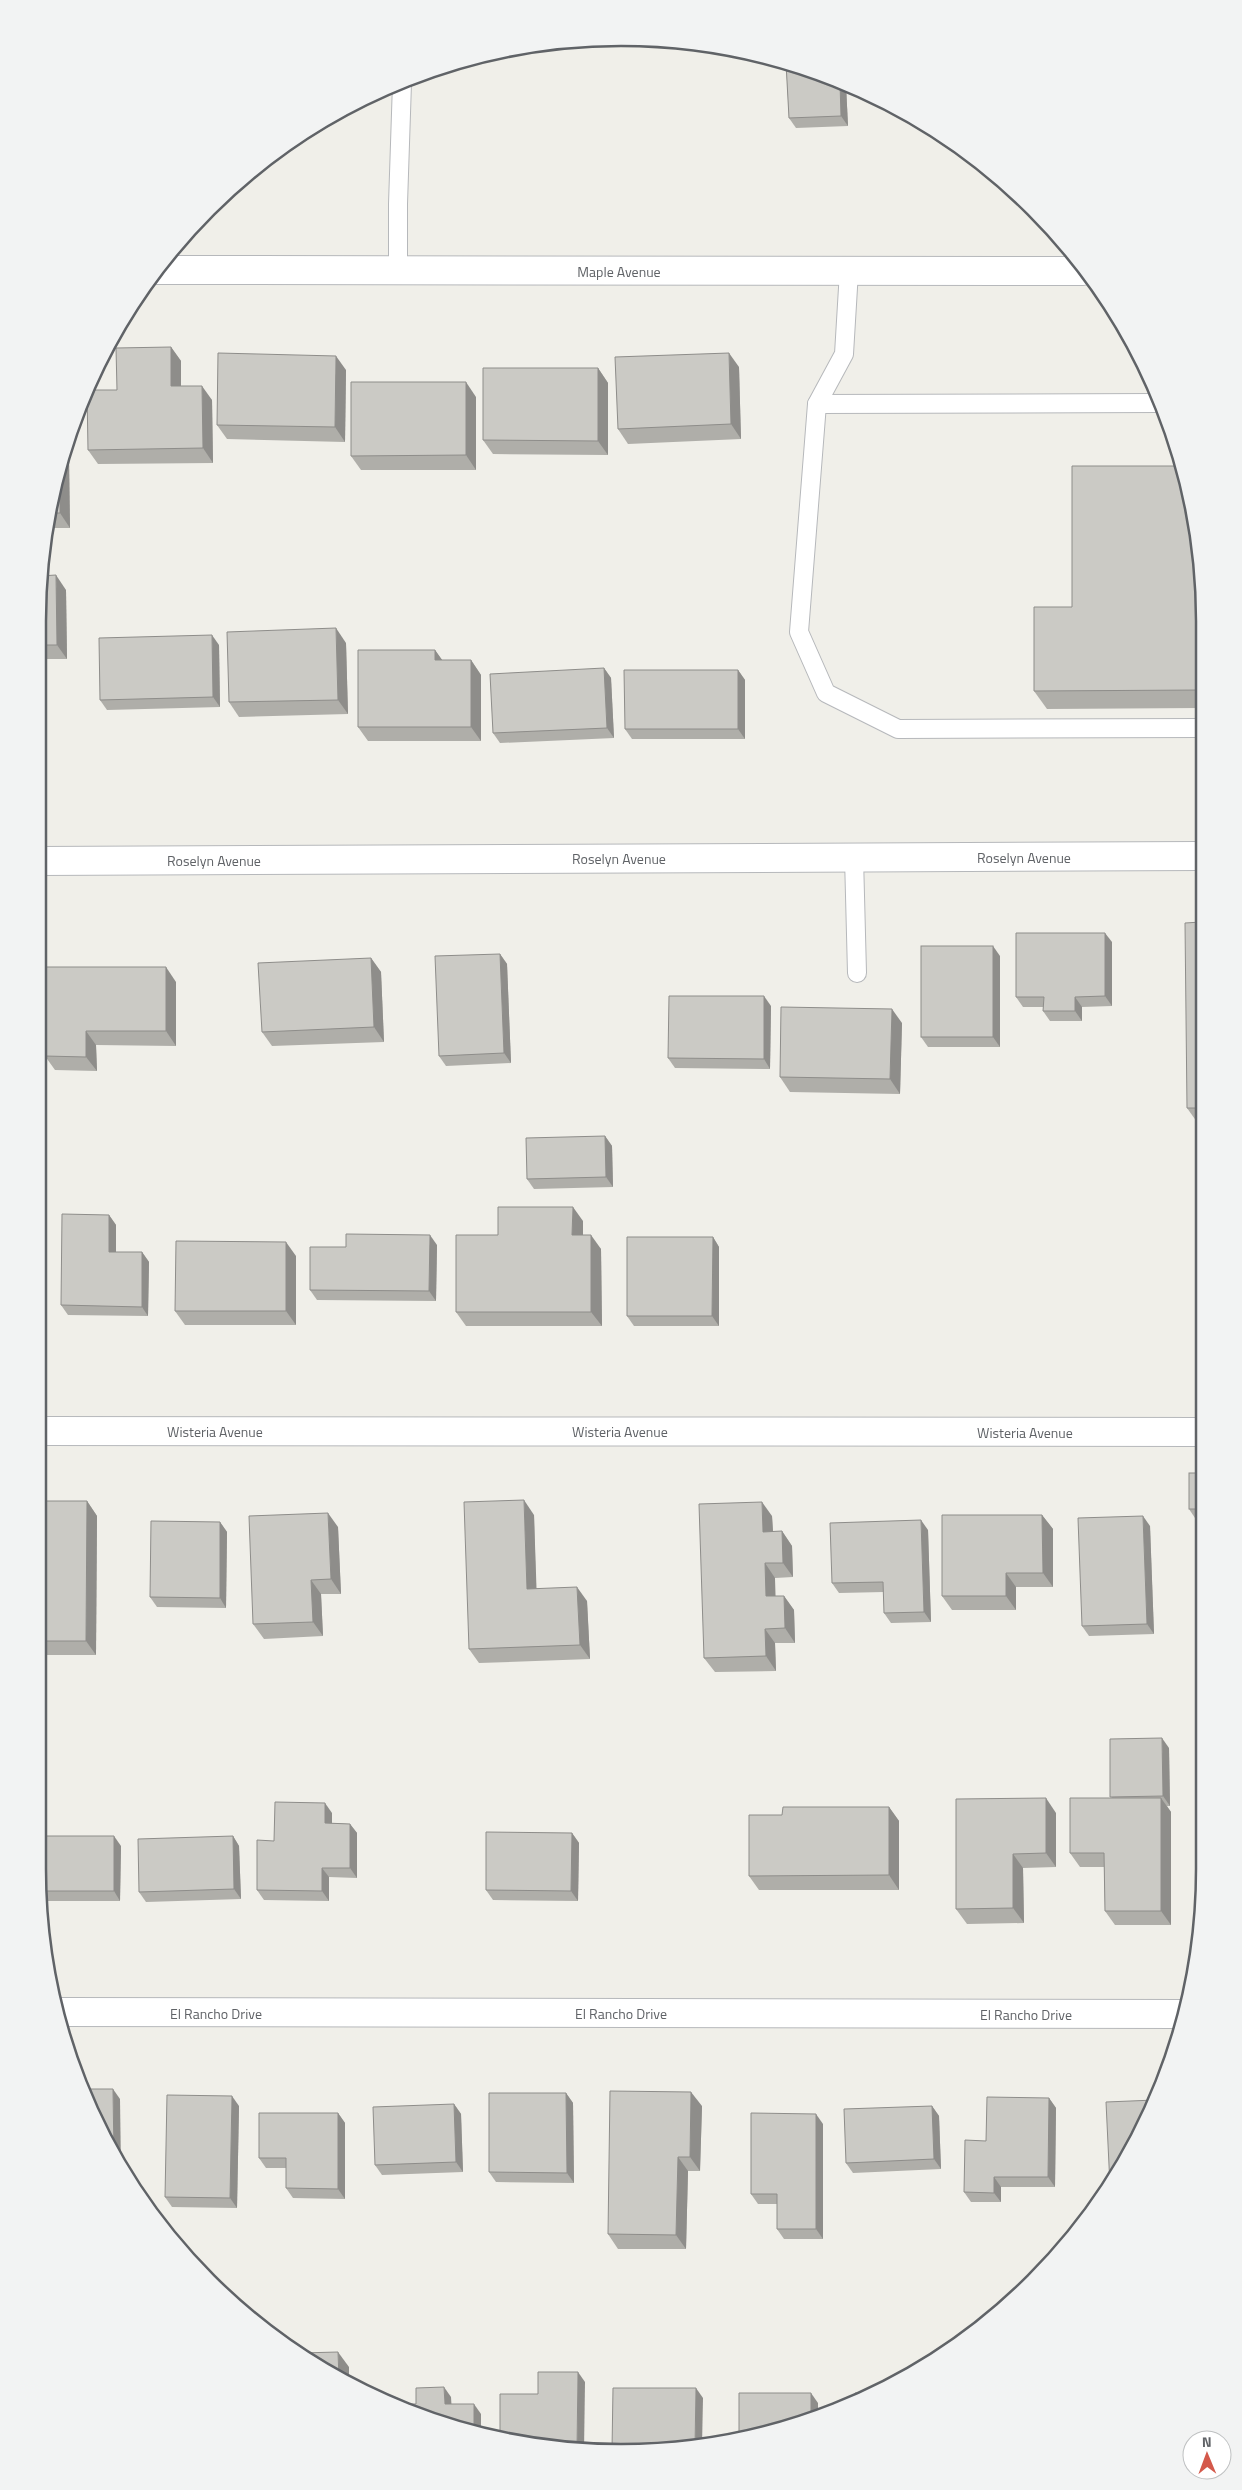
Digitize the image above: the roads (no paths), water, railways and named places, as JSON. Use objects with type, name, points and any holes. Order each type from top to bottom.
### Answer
[{"type":"street","name":"Maple Avenue","points":[[166,270],[1077,271]]},
{"type":"street","name":"Roselyn Avenue","points":[[46,861],[1196,856]]},
{"type":"street","name":"Wisteria Avenue","points":[[46,1430],[1196,1432]]},
{"type":"street","name":"El Rancho Drive","points":[[65,2012],[1177,2014]]},
{"type":"lane","points":[[398,270],[402,90]]},
{"type":"lane","points":[[850,271],[844,354],[817,404],[799,632],[826,693],[898,729],[1196,728]]},
{"type":"lane","points":[[817,404],[1153,403]]},
{"type":"lane","points":[[854,857],[857,973]]}]
